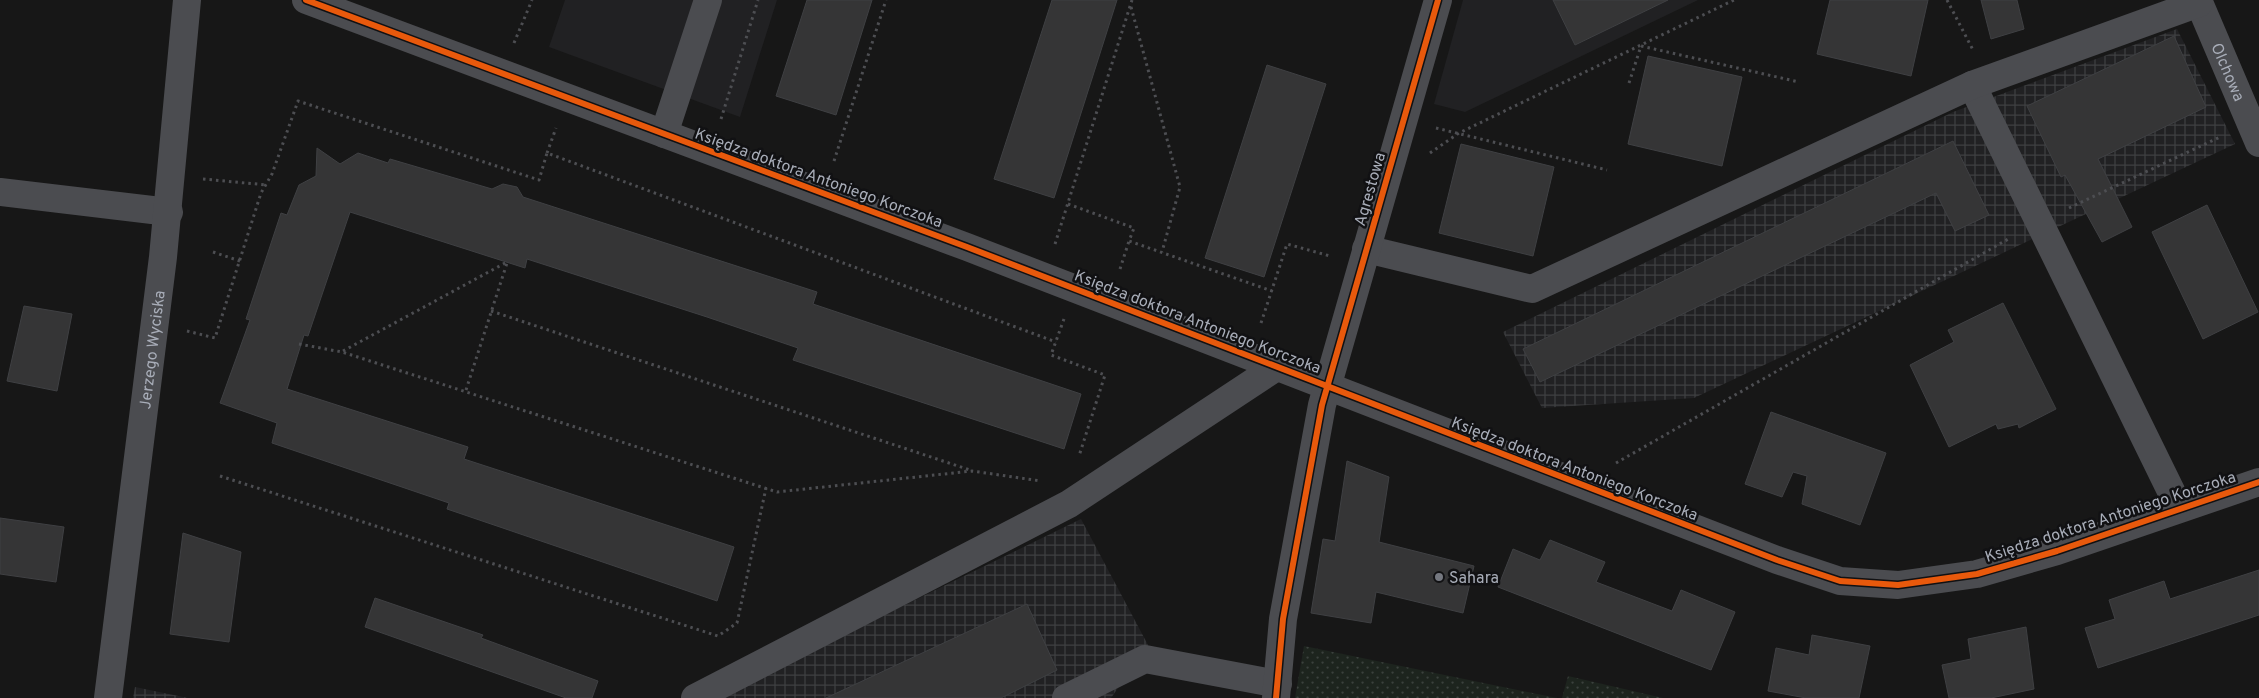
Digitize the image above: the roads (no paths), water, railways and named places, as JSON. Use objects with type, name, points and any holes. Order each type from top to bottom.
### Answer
[{"type":"street","name":"Jerzego Wyciska","points":[[108,698],[168,212],[187,0]]},
{"type":"street","name":"Księdza doktora Antoniego Korczoka","points":[[306,0],[1278,366],[1777,560],[1840,581],[1898,585],[1977,574],[2057,551],[2259,482]]},
{"type":"street","points":[[664,134],[708,0]]},
{"type":"street","name":"Agrestowa","points":[[1277,691],[1283,618],[1314,439],[1326,385],[1438,0]]},
{"type":"street","points":[[1366,249],[1532,289],[1972,85],[2198,1]]},
{"type":"street","name":"Olchowa","points":[[2198,1],[2259,143]]},
{"type":"street","points":[[1972,85],[2172,491],[2177,509]]},
{"type":"street","points":[[0,192],[168,212]]},
{"type":"street","points":[[695,698],[1069,504],[1278,366]]},
{"type":"street","points":[[1066,698],[1145,659],[1277,691]]},
{"type":"place","name":"Sahara","points":[[1439,577]]}]
